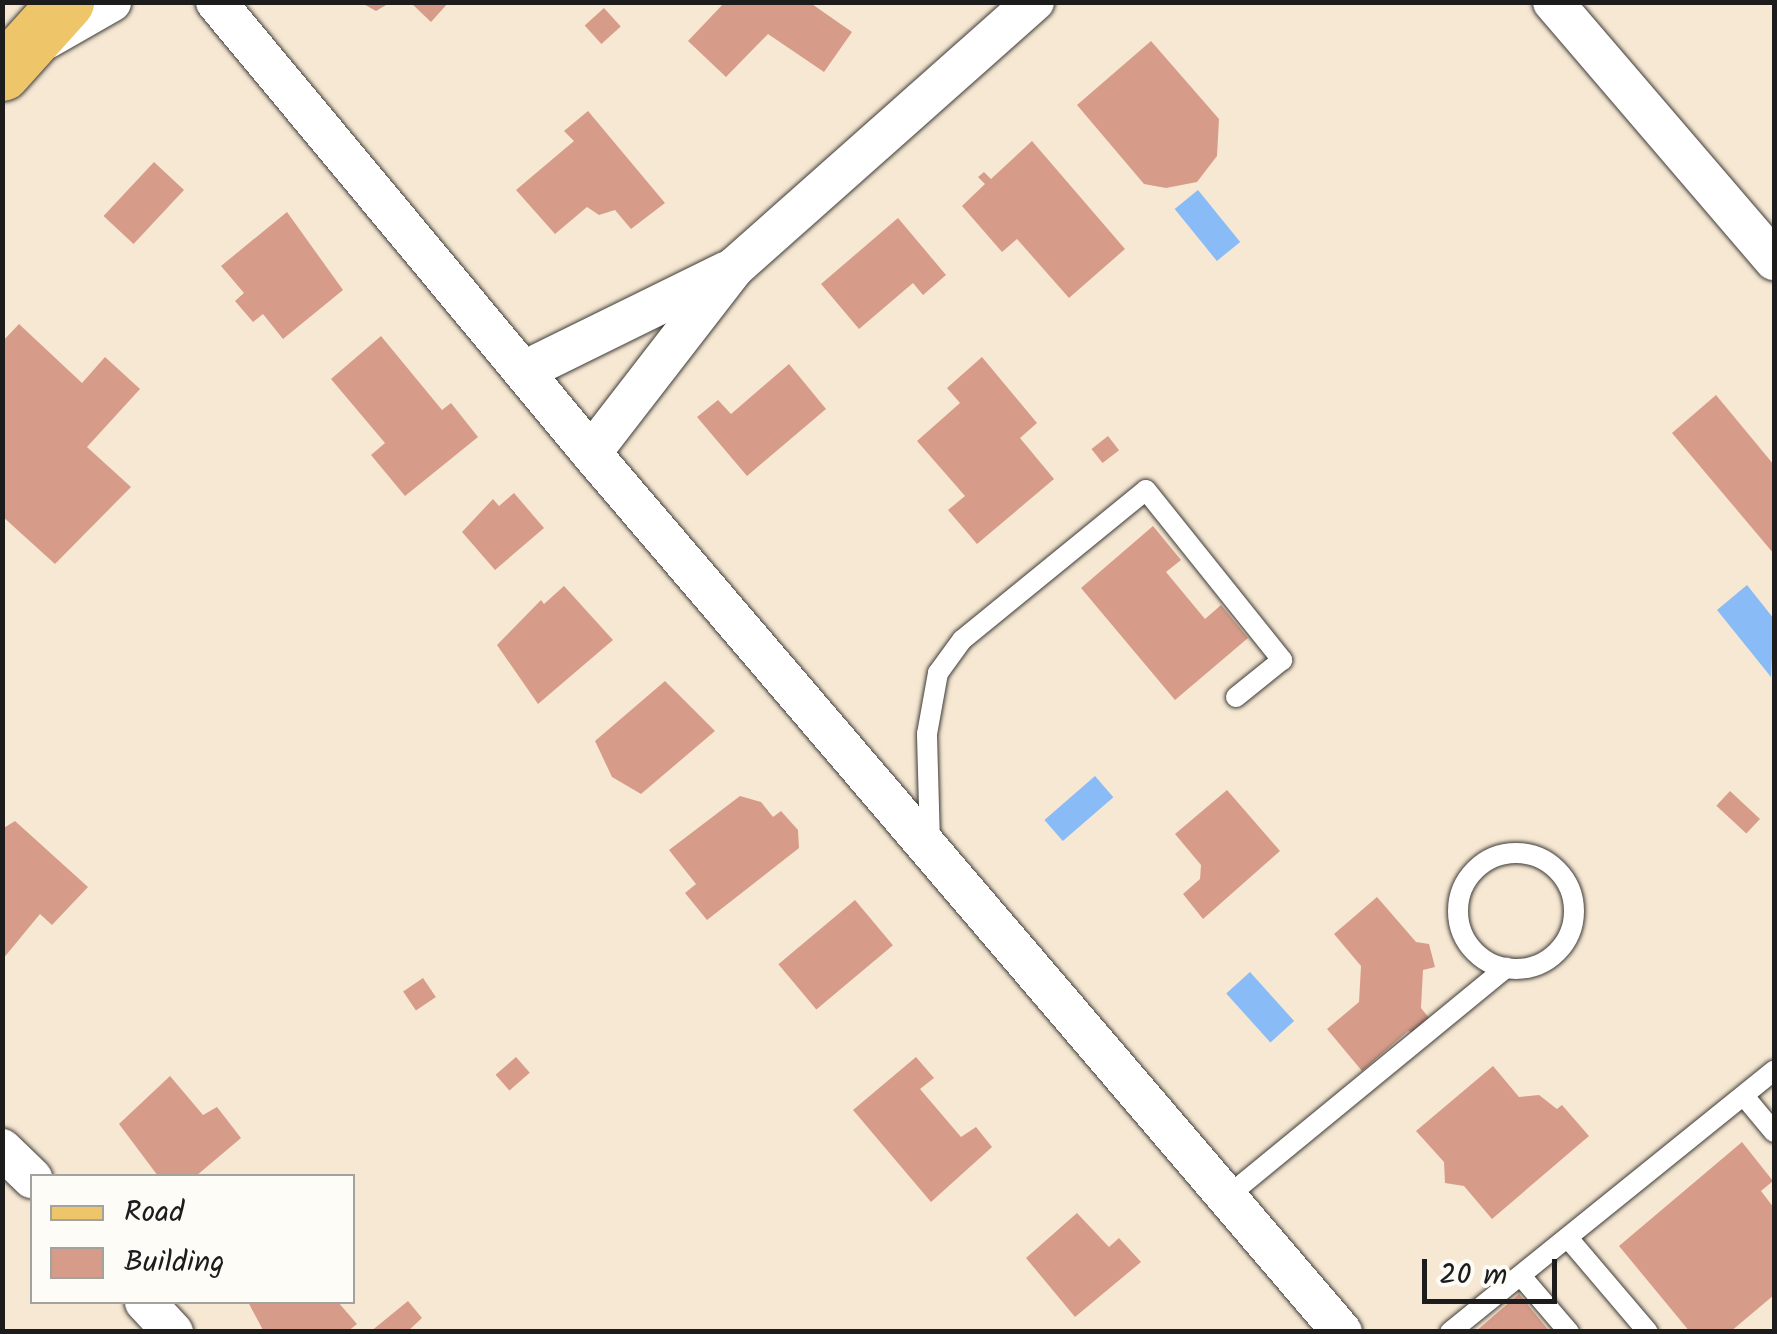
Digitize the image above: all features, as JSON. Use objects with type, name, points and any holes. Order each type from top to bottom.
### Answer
[{"type":"main road","points":[[10,65],[66,2]]},
{"type":"street","points":[[10,65],[111,2]]},
{"type":"street","points":[[591,453],[735,267],[1034,2]]},
{"type":"street","points":[[1554,2],[1774,260]]},
{"type":"street","points":[[209,6],[930,842],[1342,1332]]},
{"type":"street","points":[[526,370],[735,267]]},
{"type":"street","points":[[2,1149],[30,1176]]},
{"type":"street","points":[[147,1304],[172,1332]]},
{"type":"lane","points":[[930,842],[928,734],[938,673],[962,640],[1146,490],[1282,660],[1236,697]]},
{"type":"lane","points":[[1228,1196],[1506,968],[1542,964],[1558,952],[1575,918],[1567,881],[1539,856],[1520,852],[1483,862],[1460,894],[1458,913],[1472,950],[1506,968]]},
{"type":"lane","points":[[1450,1332],[1774,1071]]},
{"type":"lane","points":[[1744,1096],[1774,1132]]},
{"type":"lane","points":[[1568,1238],[1648,1332]]},
{"type":"lane","points":[[1521,1276],[1569,1332]]},
{"type":"water","points":[[1198,190],[1240,242],[1217,261],[1175,209]]},
{"type":"water","points":[[1747,585],[1774,619],[1771,677],[1717,610]]},
{"type":"water","points":[[1095,776],[1113,797],[1063,841],[1044,820]]},
{"type":"water","points":[[1250,972],[1294,1021],[1270,1042],[1226,993]]},
{"type":"building","points":[[360,2],[391,2],[376,11]]},
{"type":"building","points":[[410,2],[449,2],[431,22]]},
{"type":"building","points":[[725,2],[809,2],[852,32],[824,72],[768,34],[726,77],[688,41]]},
{"type":"building","points":[[604,8],[621,27],[601,44],[585,25]]},
{"type":"building","points":[[1151,41],[1219,119],[1217,156],[1197,182],[1166,188],[1144,184],[1077,105]]},
{"type":"building","points":[[588,111],[665,203],[631,229],[615,210],[599,215],[587,207],[555,234],[516,190],[574,141],[564,131]]},
{"type":"building","points":[[1032,141],[1125,249],[1069,298],[1017,239],[1002,252],[962,206],[985,184],[978,177],[984,172],[991,179]]},
{"type":"building","points":[[154,162],[184,190],[134,244],[104,216]]},
{"type":"building","points":[[287,212],[343,290],[283,339],[263,314],[253,322],[235,301],[244,293],[221,266]]},
{"type":"building","points":[[898,218],[946,275],[923,295],[913,283],[859,329],[821,284]]},
{"type":"building","points":[[19,324],[82,383],[105,357],[140,389],[87,447],[131,487],[55,564],[2,516],[2,342]]},
{"type":"building","points":[[381,336],[442,410],[451,403],[478,437],[405,496],[371,455],[385,443],[331,379]]},
{"type":"building","points":[[982,357],[1037,423],[1020,438],[1054,479],[977,544],[948,510],[965,496],[917,441],[960,403],[947,388]]},
{"type":"building","points":[[789,364],[826,409],[747,476],[697,417],[718,400],[731,414]]},
{"type":"building","points":[[1716,395],[1774,465],[1774,554],[1672,433]]},
{"type":"building","points":[[1108,436],[1119,450],[1103,463],[1091,449]]},
{"type":"building","points":[[514,493],[544,528],[495,570],[462,532],[493,499],[499,506]]},
{"type":"building","points":[[1153,526],[1181,560],[1166,572],[1205,619],[1221,605],[1248,638],[1175,700],[1081,588]]},
{"type":"building","points":[[564,586],[613,640],[538,704],[497,645],[541,600],[544,604]]},
{"type":"building","points":[[665,681],[715,731],[641,794],[612,777],[595,741]]},
{"type":"building","points":[[1227,790],[1280,851],[1203,919],[1183,894],[1200,879],[1201,865],[1175,834]]},
{"type":"building","points":[[1730,791],[1760,819],[1746,834],[1716,806]]},
{"type":"building","points":[[740,796],[761,802],[773,817],[781,811],[798,830],[799,848],[707,920],[685,893],[696,884],[669,850]]},
{"type":"building","points":[[15,821],[88,887],[52,925],[40,914],[2,960],[2,829]]},
{"type":"building","points":[[1377,897],[1416,942],[1429,944],[1435,967],[1423,970],[1421,1008],[1429,1018],[1420,1034],[1408,1031],[1362,1071],[1327,1029],[1359,1002],[1361,966],[1334,934]]},
{"type":"building","points":[[855,900],[893,945],[816,1009],[778,964]]},
{"type":"building","points":[[423,978],[436,997],[416,1010],[403,991]]},
{"type":"building","points":[[516,1057],[530,1073],[509,1091],[496,1075]]},
{"type":"building","points":[[916,1057],[934,1078],[920,1089],[961,1137],[976,1127],[992,1147],[931,1202],[853,1110]]},
{"type":"building","points":[[1493,1066],[1519,1097],[1539,1095],[1557,1109],[1562,1105],[1589,1136],[1492,1219],[1464,1186],[1445,1183],[1444,1162],[1416,1131]]},
{"type":"building","points":[[170,1076],[203,1115],[217,1107],[241,1138],[198,1174],[156,1174],[119,1124]]},
{"type":"building","points":[[1742,1142],[1773,1181],[1761,1191],[1774,1208],[1774,1295],[1730,1332],[1690,1332],[1619,1246]]},
{"type":"building","points":[[1077,1213],[1109,1247],[1119,1238],[1141,1262],[1075,1317],[1026,1258]]},
{"type":"building","points":[[1519,1294],[1550,1332],[1475,1332]]},
{"type":"building","points":[[408,1301],[422,1318],[407,1332],[370,1332]]},
{"type":"building","points":[[249,1304],[340,1304],[357,1324],[347,1332],[264,1332]]}]
